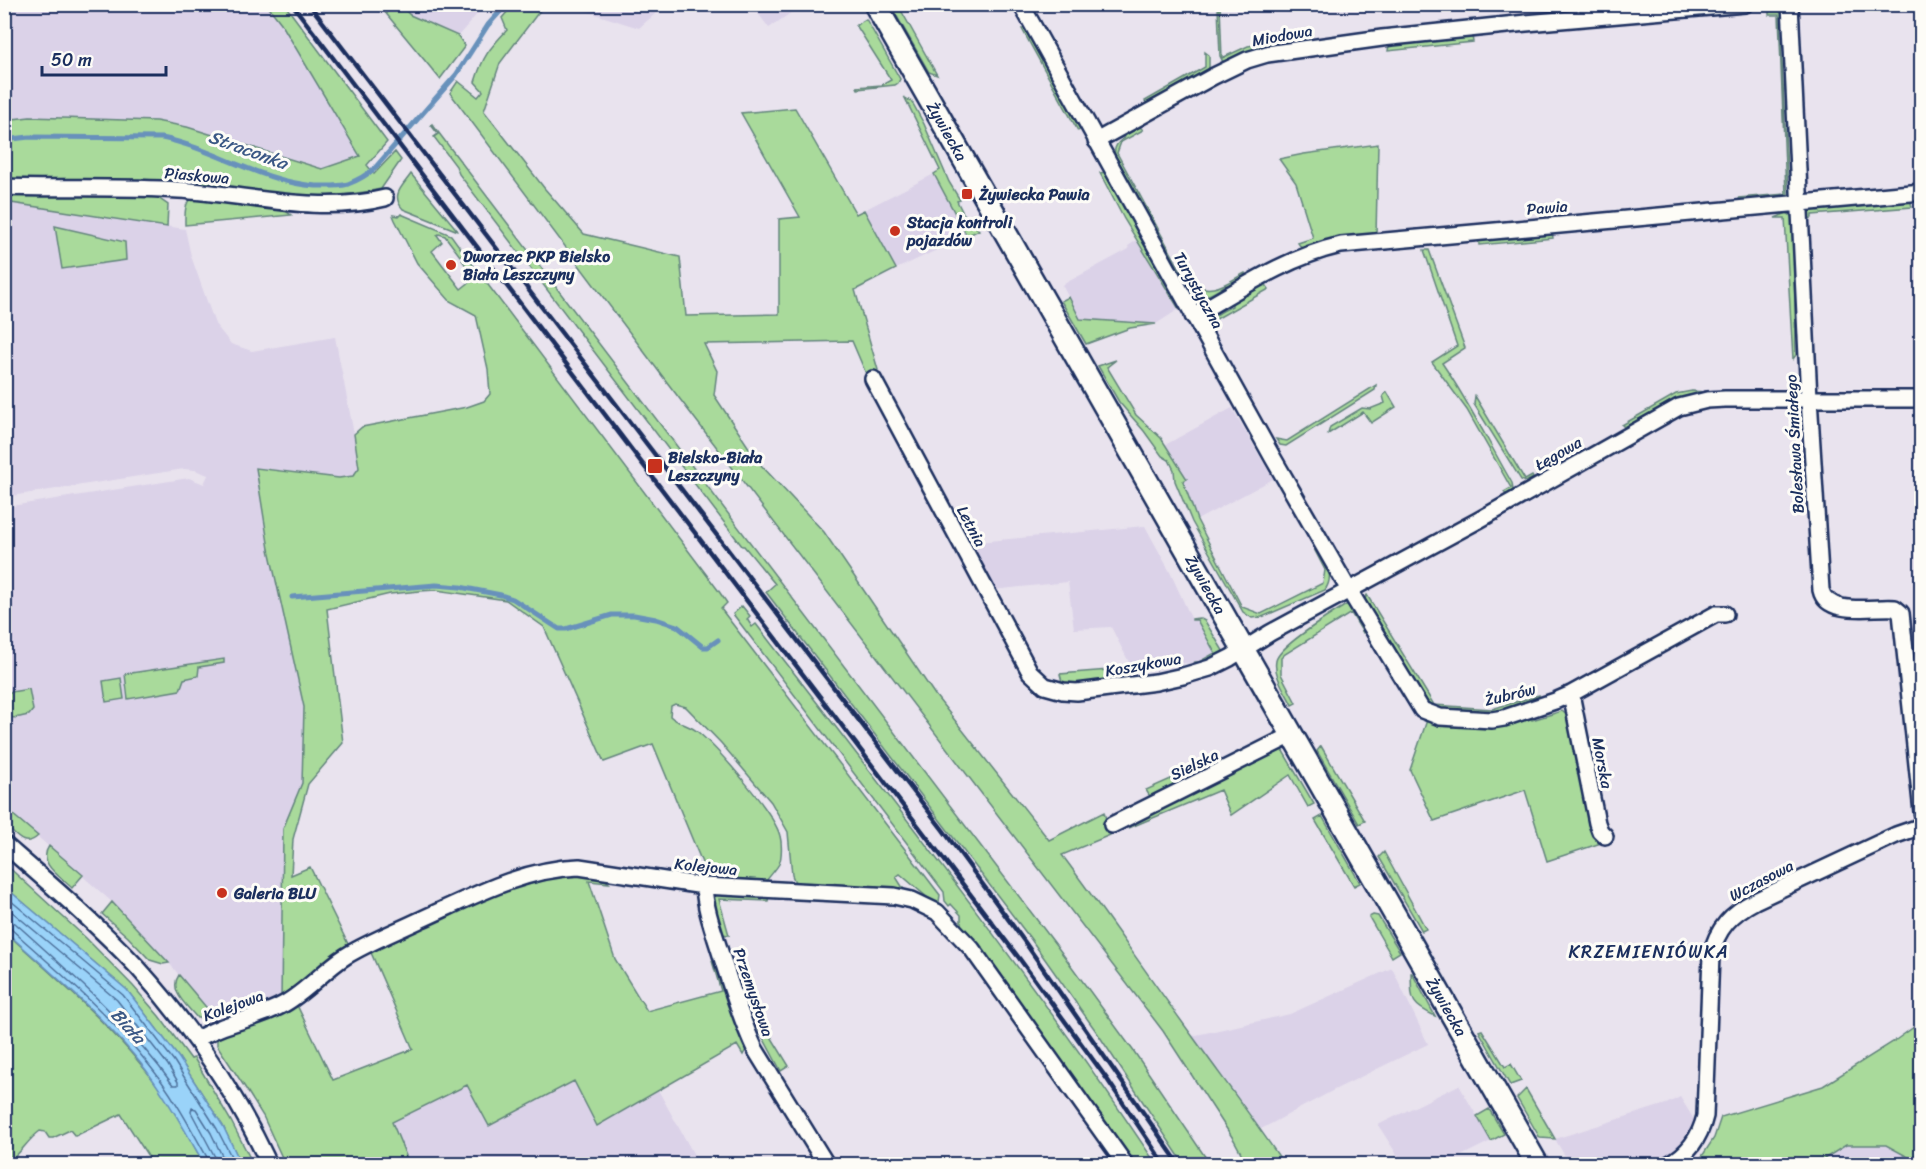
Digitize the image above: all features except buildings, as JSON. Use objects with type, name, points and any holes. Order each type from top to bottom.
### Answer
[{"type":"main road","name":"Żywiecka","points":[[875,4],[1537,1164]]},
{"type":"street","name":"Turystyczna","points":[[1021,4],[1193,316],[1349,590]]},
{"type":"street","name":"Miodowa","points":[[1096,141],[1214,76],[1247,60],[1267,54],[1526,22],[1744,4]]},
{"type":"street","name":"Bolesława Śmiałego","points":[[1790,4],[1809,398],[1822,596],[1830,604],[1836,606],[1895,608],[1901,613],[1922,812]]},
{"type":"street","name":"Piaskowa","points":[[4,187],[178,189],[308,204],[340,204],[385,198]]},
{"type":"street","name":"Pawia","points":[[1193,316],[1284,264],[1307,254],[1341,245],[1922,192]]},
{"type":"street","name":"Letnia","points":[[873,379],[1030,672],[1045,686]]},
{"type":"street","name":"Łęgowa","points":[[1243,650],[1679,407],[1693,402],[1725,399],[1922,399]]},
{"type":"street","name":"Żubrów","points":[[1349,590],[1416,702],[1422,710],[1440,717],[1492,720],[1545,705],[1571,694],[1716,614],[1725,614]]},
{"type":"street","name":"Koszykowa","points":[[1045,686],[1077,692],[1156,682],[1210,668],[1243,650]]},
{"type":"street","name":"Morska","points":[[1571,694],[1597,823],[1605,836]]},
{"type":"street","name":"Sielska","points":[[1112,825],[1292,735]]},
{"type":"street","name":"Wczasowa","points":[[1669,1164],[1679,1159],[1692,1145],[1706,1116],[1711,955],[1718,932],[1733,914],[1755,901],[1886,840],[1922,826]]},
{"type":"street","points":[[4,844],[119,949],[152,985],[196,1040],[234,1098],[268,1164]]},
{"type":"street","name":"Kolejowa","points":[[196,1040],[219,1027],[285,1004],[334,964],[359,948],[500,884],[560,868],[579,867],[704,886],[894,896],[918,902],[937,912],[978,958],[1125,1164]]},
{"type":"street","name":"Przemysłowa","points":[[704,886],[705,902],[745,1029],[755,1050],[825,1164]]},
{"type":"shaded area","points":[[665,4],[639,28],[567,5]]},
{"type":"shaded area","points":[[4,5],[267,5],[281,23],[360,156],[322,169],[187,127],[156,121],[30,117],[5,120]]},
{"type":"shaded area","points":[[400,5],[485,5],[458,36],[410,15]]},
{"type":"shaded area","points":[[752,5],[802,5],[769,28]]},
{"type":"shaded area","points":[[934,174],[967,236],[896,269],[864,210]]},
{"type":"shaded area","points":[[4,202],[185,229],[191,256],[215,324],[231,344],[252,351],[335,337],[359,468],[354,476],[339,478],[256,468],[269,549],[304,707],[302,783],[283,829],[281,1001],[219,1023],[169,963],[112,902],[5,808],[5,507],[189,478],[204,484],[208,475],[184,469],[5,497]]},
{"type":"shaded area","points":[[1137,240],[1179,309],[1156,324],[1080,319],[1062,285],[1129,249],[1128,246]]},
{"type":"shaded area","points":[[1232,408],[1273,479],[1197,520],[1183,480],[1186,478],[1165,445]]},
{"type":"shaded area","points":[[1145,526],[1192,620],[1197,620],[1215,653],[1199,662],[1132,668],[1111,627],[1074,629],[1068,582],[993,590],[967,543]]},
{"type":"shaded area","points":[[1392,968],[1428,1044],[1261,1129],[1192,1036],[1290,1014]]},
{"type":"shaded area","points":[[574,1081],[597,1126],[658,1090],[699,1164],[406,1164],[409,1163],[391,1122],[467,1085],[489,1125]]},
{"type":"shaded area","points":[[1459,1085],[1491,1141],[1445,1164],[1403,1164],[1378,1125]]},
{"type":"shaded area","points":[[1680,1097],[1695,1121],[1679,1146],[1662,1157],[1636,1164],[1566,1158],[1555,1139],[1666,1104]]},
{"type":"shaded area","points":[[1846,1145],[1886,1145],[1919,1164],[1816,1164]]},
{"type":"green space","points":[[267,5],[285,5],[387,142],[367,165],[374,174],[395,152],[401,160],[381,189],[352,194],[293,196],[143,182],[5,179],[4,120],[30,117],[156,121],[187,127],[322,169],[360,156],[281,23]]},
{"type":"green space","points":[[379,5],[400,5],[410,15],[458,36],[465,46],[440,79]]},
{"type":"green space","points":[[513,5],[544,5],[500,63],[484,111],[545,189],[584,234],[680,257],[686,316],[779,314],[779,219],[800,217],[741,113],[795,108],[856,214],[864,210],[896,269],[855,290],[878,370],[867,376],[852,341],[704,344],[717,371],[714,395],[759,463],[824,532],[935,695],[1049,840],[1104,812],[1110,835],[1062,855],[1284,1164],[1247,1164],[1234,1140],[1163,1031],[663,377],[450,93],[458,81],[478,97],[483,91],[475,82],[478,73],[487,53],[507,30],[502,18]]},
{"type":"green space","points":[[895,5],[905,5],[902,12],[937,75],[929,72],[895,13]]},
{"type":"green space","points":[[1220,5],[1222,58],[1248,46],[1290,40],[1288,44],[1259,48],[1223,62],[1220,56],[1218,8]]},
{"type":"green space","points":[[1769,8],[1779,9],[1783,16],[1780,17],[1788,195],[1781,198],[1740,200],[1739,198],[1786,194],[1779,15],[1769,15]]},
{"type":"green space","points":[[866,19],[900,79],[895,85],[858,89],[857,87],[882,85],[891,80],[856,25]]},
{"type":"green space","points":[[1022,29],[1026,29],[1081,129],[1078,131]]},
{"type":"green space","points":[[1472,36],[1473,42],[1388,51],[1389,45]]},
{"type":"green space","points":[[1205,52],[1209,55],[1208,71],[1147,104],[1145,101],[1205,67]]},
{"type":"green space","points":[[905,98],[912,102],[924,124],[949,182],[960,200],[957,201],[963,213],[979,230],[967,236],[934,174],[940,170]]},
{"type":"green space","points":[[432,124],[1056,945],[1135,1053],[1210,1164],[1184,1164],[1098,1034],[1030,938],[766,592],[775,584],[742,546],[459,174],[456,166],[434,137],[438,134]]},
{"type":"green space","points":[[1139,126],[1143,130],[1121,142],[1117,153],[1187,282],[1211,288],[1224,285],[1245,273],[1247,278],[1228,289],[1226,285],[1206,296],[1194,296],[1115,156],[1115,147],[1125,137],[1124,134]]},
{"type":"green space","points":[[1378,144],[1376,235],[1302,249],[1298,243],[1313,238],[1296,183],[1279,159]]},
{"type":"green space","points":[[1105,172],[1179,309],[1124,219],[1100,173]]},
{"type":"green space","points":[[411,174],[458,231],[403,209],[399,204],[398,195]]},
{"type":"green space","points":[[4,194],[152,196],[168,205],[167,227],[5,202]]},
{"type":"green space","points":[[192,197],[284,210],[291,215],[185,225],[186,206]]},
{"type":"green space","points":[[1910,199],[1912,207],[1812,215],[1812,218],[1807,219],[1810,209]]},
{"type":"green space","points":[[1787,213],[1793,220],[1796,355],[1793,359],[1785,218],[1775,218]]},
{"type":"green space","points":[[401,214],[451,235],[464,253],[460,256],[445,236],[439,234],[437,235],[442,242],[432,251],[461,289],[474,276],[462,260],[467,257],[718,590],[727,603],[721,609],[940,895],[939,902],[935,904],[900,874],[896,877],[903,888],[898,894],[797,888],[792,875],[788,832],[771,802],[721,743],[686,707],[675,704],[671,706],[670,716],[698,732],[731,766],[757,797],[776,825],[781,839],[779,864],[762,886],[710,882],[653,744],[604,762],[544,627],[506,600],[436,590],[390,594],[327,609],[343,743],[308,784],[293,839],[291,875],[310,867],[351,950],[281,1001],[283,829],[302,783],[304,707],[269,549],[256,468],[339,478],[353,476],[359,468],[354,434],[362,427],[467,407],[484,401],[490,394],[488,369],[476,315],[450,301],[417,263],[393,215]]},
{"type":"green space","points":[[55,226],[125,242],[126,260],[62,269]]},
{"type":"green space","points":[[1552,231],[1553,238],[1479,245],[1478,238]]},
{"type":"green space","points":[[1424,250],[1429,250],[1465,348],[1442,363],[1470,407],[1512,483],[1513,490],[1507,496],[1504,492],[1511,488],[1467,410],[1432,362],[1457,346]]},
{"type":"green space","points":[[1264,282],[1269,289],[1216,319],[1214,330],[1211,327],[1215,316],[1232,306],[1232,300]]},
{"type":"green space","points":[[1069,297],[1080,319],[1156,324],[1130,328],[1086,344],[1061,301]]},
{"type":"green space","points":[[1116,360],[1107,367],[1136,415],[1161,438],[1187,479],[1183,481],[1197,520],[1242,607],[1261,614],[1323,583],[1325,570],[1314,549],[1316,547],[1329,573],[1325,590],[1262,617],[1252,618],[1243,612],[1192,522],[1169,460],[1162,456],[1119,402],[1098,366]]},
{"type":"green space","points":[[1376,385],[1375,390],[1286,446],[1280,445],[1276,439],[1287,441]]},
{"type":"green space","points":[[1692,391],[1718,393],[1682,399],[1626,429],[1622,425],[1676,394]]},
{"type":"green space","points":[[1387,392],[1396,407],[1371,423],[1363,412],[1328,434],[1330,427],[1362,408],[1370,409],[1385,403],[1383,396]]},
{"type":"green space","points":[[1475,396],[1525,480],[1532,476],[1533,478],[1526,482],[1521,480],[1474,404]]},
{"type":"green space","points":[[1367,595],[1434,705],[1492,709],[1539,695],[1540,701],[1494,713],[1444,712],[1428,708],[1364,601]]},
{"type":"green space","points":[[1346,605],[1350,605],[1366,629],[1363,633],[1351,613],[1281,658],[1281,674],[1296,703],[1292,705],[1276,672],[1276,661],[1279,655],[1306,631]]},
{"type":"green space","points":[[742,606],[750,616],[747,619],[752,627],[756,624],[1011,958],[1156,1164],[1131,1164],[959,928],[961,915],[945,901],[944,892],[733,614]]},
{"type":"green space","points":[[1199,618],[1205,621],[1225,654],[1196,666],[1195,662],[1215,653],[1197,620],[1192,620]]},
{"type":"green space","points":[[224,659],[224,663],[199,667],[198,676],[184,679],[180,690],[128,699],[125,674]]},
{"type":"green space","points":[[1121,669],[1121,682],[1078,686],[1062,682],[1060,674]]},
{"type":"green space","points":[[121,678],[124,699],[106,702],[103,681]]},
{"type":"green space","points":[[29,689],[33,710],[29,715],[13,718],[7,716],[5,714],[5,693]]},
{"type":"green space","points":[[1562,711],[1571,719],[1601,843],[1547,861],[1525,790],[1434,821],[1410,770],[1427,720],[1452,724],[1531,715],[1532,720]]},
{"type":"green space","points":[[1321,746],[1365,821],[1359,824],[1317,751]]},
{"type":"green space","points":[[1278,749],[1283,751],[1314,804],[1308,807],[1290,775],[1231,815],[1220,790],[1129,828],[1127,822]]},
{"type":"green space","points":[[1200,766],[1200,774],[1156,798],[1149,795],[1146,790]]},
{"type":"green space","points":[[5,808],[38,836],[28,841],[20,839],[5,825]]},
{"type":"green space","points":[[1322,816],[1360,883],[1354,886],[1315,820]]},
{"type":"green space","points":[[49,846],[83,875],[72,888],[48,864],[46,852]]},
{"type":"green space","points":[[1384,852],[1426,929],[1422,931],[1379,857]]},
{"type":"green space","points":[[4,863],[86,938],[133,986],[191,1059],[194,1058],[253,1164],[241,1164],[223,1126],[179,1058],[127,990],[5,887]]},
{"type":"green space","points":[[561,872],[600,875],[609,883],[589,881],[615,959],[647,1011],[721,991],[712,961],[716,960],[747,1048],[743,1055],[737,1045],[597,1126],[574,1081],[489,1126],[467,1085],[392,1122],[409,1163],[285,1164],[263,1116],[217,1045],[217,1039],[221,1034],[295,1001],[333,1080],[413,1049],[369,948],[501,887]]},
{"type":"green space","points":[[717,892],[769,895],[768,901],[719,899],[729,935],[721,934],[711,898]]},
{"type":"green space","points":[[112,902],[169,963],[163,964],[150,960],[102,914]]},
{"type":"green space","points":[[1378,916],[1400,952],[1392,957],[1369,917]]},
{"type":"green space","points":[[4,931],[91,1011],[132,1054],[168,1100],[204,1164],[153,1164],[121,1114],[75,1136],[70,1130],[49,1138],[45,1132],[40,1131],[5,1164]]},
{"type":"green space","points":[[743,973],[759,1014],[751,1017],[737,986],[739,976]]},
{"type":"green space","points":[[1411,973],[1435,1016],[1416,1004],[1412,995]]},
{"type":"green space","points":[[179,975],[211,1013],[197,1018],[184,1003],[176,987]]},
{"type":"green space","points":[[1921,1022],[1921,1164],[1886,1145],[1846,1145],[1816,1164],[1697,1164],[1714,1138],[1721,1117],[1823,1086]]},
{"type":"green space","points":[[764,1025],[789,1066],[781,1071],[758,1028]]},
{"type":"green space","points":[[1482,1030],[1505,1067],[1511,1064],[1521,1081],[1510,1085],[1479,1031]]},
{"type":"green space","points":[[1526,1089],[1555,1139],[1540,1138],[1517,1098]]},
{"type":"green space","points":[[1489,1109],[1504,1134],[1491,1141],[1477,1116]]},
{"type":"water","name":"Biała","points":[[5,887],[127,990],[179,1058],[223,1126],[241,1164],[204,1164],[162,1093],[130,1051],[78,998],[5,931]]},
{"type":"waterway","name":"Straconka","points":[[4,140],[29,137],[162,138],[182,143],[257,172],[296,183],[316,186],[348,184],[375,168],[456,75],[488,25],[507,4]]},
{"type":"waterway","points":[[292,597],[436,585],[460,587],[513,599],[559,629],[612,615],[634,615],[677,626],[703,647],[708,647],[718,640]]},
{"type":"railway","points":[[292,4],[1019,958],[1107,1079],[1164,1164]]},
{"type":"railway","points":[[309,4],[943,830],[1024,941],[1179,1164]]},
{"type":"place","name":"Żywiecka Pawia","points":[[967,194]]},
{"type":"place","name":"Stacja kontroli pojazdów","points":[[895,231]]},
{"type":"place","name":"Dworzec PKP Bielsko Biała Leszczyny","points":[[451,265]]},
{"type":"place","name":"Bielsko-Biała Leszczyny","points":[[655,466]]},
{"type":"place","name":"Galeria BLU","points":[[222,893]]},
{"type":"district","name":"KRZEMIENIÓWKA","points":[[1649,952]]}]
